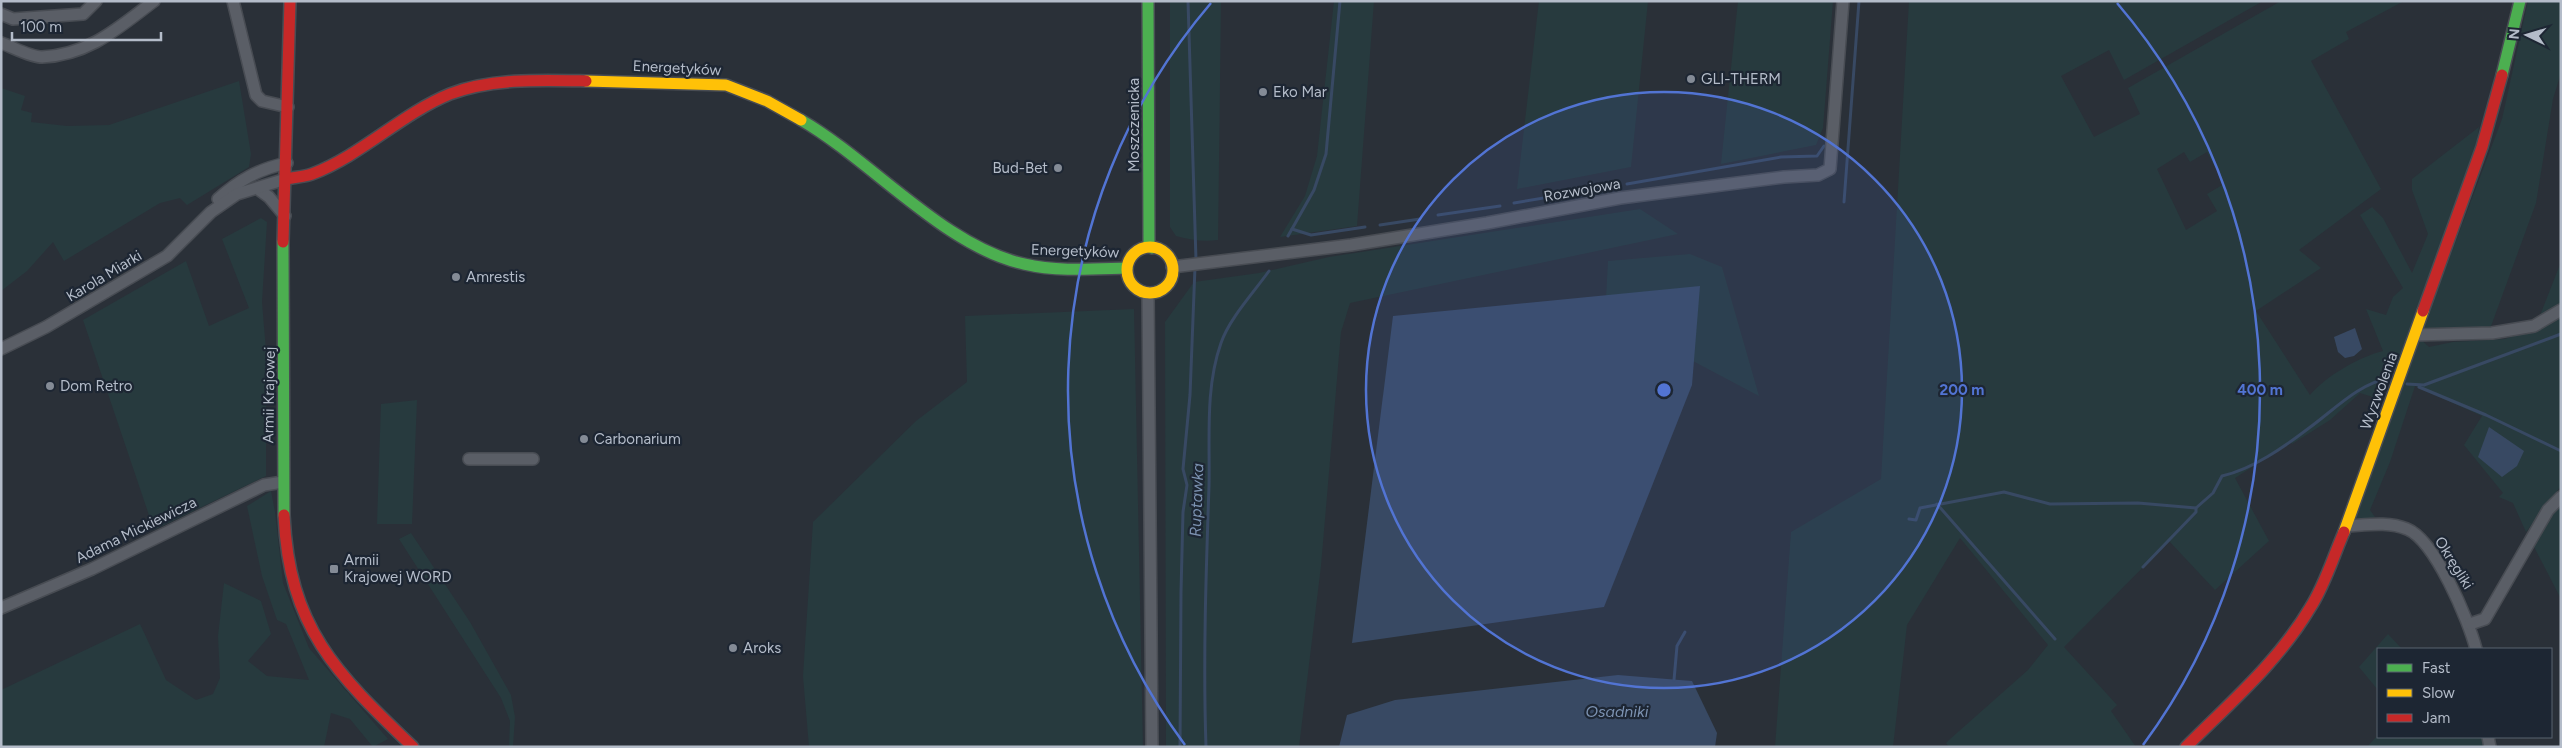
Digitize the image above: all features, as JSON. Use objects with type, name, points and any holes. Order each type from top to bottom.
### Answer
[{"type":"street","points":[[1,14],[13,19],[83,14],[96,1]]},
{"type":"street","points":[[1,43],[40,57],[84,49],[105,39],[154,1]]},
{"type":"street","points":[[233,1],[256,95],[262,101],[288,107]]},
{"type":"street","name":"Armii Krajowej","points":[[290,1],[287,163],[282,274],[285,340],[283,482],[286,550],[296,590],[311,629],[329,659],[345,680],[413,747]]},
{"type":"street","name":"Moszczenicka","points":[[1148,1],[1149,243],[1152,248]]},
{"type":"street","name":"Rozwojowa","points":[[1172,267],[1400,237],[1620,198],[1784,177],[1818,175],[1830,169],[1843,1]]},
{"type":"street","name":"Wyzwolenia","points":[[2186,747],[2286,643],[2310,608],[2347,526],[2486,134],[2500,89],[2520,1]]},
{"type":"street","name":"Energetyków","points":[[286,179],[311,174],[332,164],[421,110],[451,94],[471,88],[494,84],[549,80],[726,85],[750,93],[793,114],[876,172],[932,217],[961,236],[997,255],[1022,264],[1066,269],[1127,268]]},
{"type":"street","name":"Karola Miarki","points":[[211,212],[218,199],[235,185],[262,168],[287,163]]},
{"type":"street","name":"Karola Miarki","points":[[1,349],[46,328],[166,256],[211,212],[237,194],[286,179]]},
{"type":"street","points":[[258,189],[269,197],[285,216]]},
{"type":"street","points":[[1152,248],[1166,254],[1172,267],[1172,274],[1166,286],[1154,293],[1141,291],[1130,282],[1127,268],[1129,261],[1138,251],[1152,248]]},
{"type":"street","points":[[1148,293],[1152,747]]},
{"type":"street","points":[[2415,335],[2492,333],[2534,326],[2561,310]]},
{"type":"street","points":[[469,459],[533,459]]},
{"type":"street","name":"Adama Mickiewicza","points":[[1,608],[92,569],[264,485],[283,482]]},
{"type":"street","points":[[2470,624],[2485,619],[2548,510],[2561,497]]},
{"type":"street","name":"Okręgliki","points":[[2347,526],[2389,525],[2408,529],[2416,534],[2440,568],[2470,624],[2476,648]]},
{"type":"green space","points":[[1170,1],[1221,1],[1218,240],[1187,239],[1176,236],[1170,227]]},
{"type":"green space","points":[[1334,1],[1374,1],[1357,226],[1280,237],[1305,196],[1317,156]]},
{"type":"green space","points":[[1539,1],[1648,1],[1631,167],[1517,189]]},
{"type":"green space","points":[[1738,1],[1833,1],[1823,128],[1816,145],[1721,164]]},
{"type":"green space","points":[[1909,1],[2263,1],[2124,80],[2109,50],[2061,76],[2094,137],[2140,114],[2128,88],[2281,1],[2404,1],[2346,32],[2349,39],[2311,61],[2381,189],[2299,250],[2321,268],[2256,311],[2310,395],[2334,374],[2364,358],[2383,351],[2366,309],[2386,315],[2393,297],[2403,288],[2360,215],[2372,207],[2383,218],[2412,273],[2428,234],[2412,190],[2412,179],[2479,127],[2476,152],[2399,368],[2384,365],[2376,398],[2360,393],[2330,420],[2292,444],[2291,442],[2235,478],[2269,541],[2215,590],[2169,541],[2064,647],[2117,705],[2111,711],[2136,747],[1949,747],[1946,743],[2028,670],[2048,645],[1960,538],[1907,625],[1893,747],[1775,747],[1791,532],[1881,479]],"holes":[[[2184,152],[2190,162],[2207,152],[2224,184],[2207,194],[2217,211],[2186,230],[2157,169]]]},
{"type":"green space","points":[[2528,1],[2561,1],[2561,73],[2553,99],[2536,203],[2490,329],[2423,328],[2502,119]]},
{"type":"green space","points":[[239,81],[251,154],[249,167],[187,205],[180,198],[160,203],[64,261],[53,242],[27,271],[1,291],[1,88],[25,96],[21,110],[32,113],[31,122],[67,126],[109,125]]},
{"type":"green space","points":[[1640,209],[1678,234],[1350,303],[1341,332],[1321,566],[1299,747],[1166,747],[1165,322],[1194,282],[1259,273],[1329,257]]},
{"type":"green space","points":[[261,218],[267,222],[262,302],[266,351],[266,476],[154,530],[83,320],[186,261],[209,326],[249,308],[222,239]]},
{"type":"green space","points":[[1690,254],[1722,267],[1759,396],[1691,360],[1606,298],[1608,261]]},
{"type":"green space","points":[[2561,262],[2561,305],[2539,318]]},
{"type":"green space","points":[[1134,309],[1143,747],[809,747],[803,676],[813,522],[916,421],[967,382],[965,316]]},
{"type":"green space","points":[[2561,318],[2561,486],[2526,532],[2513,503],[2499,497],[2503,493],[2464,445],[2482,416],[2415,386],[2390,462],[2370,510],[2375,517],[2359,521],[2356,518],[2419,338],[2429,347],[2453,342],[2505,339]]},
{"type":"green space","points":[[417,400],[412,524],[377,524],[381,404]]},
{"type":"green space","points":[[271,491],[283,583],[309,648],[388,739],[373,747],[350,719],[331,713],[324,747],[1,747],[1,690],[140,624],[166,680],[196,700],[213,694],[220,678],[218,636],[224,583],[261,601],[271,634],[248,661],[267,676],[309,680],[286,624],[277,620],[262,576],[247,506]]},
{"type":"green space","points":[[2561,496],[2561,599],[2530,539]]},
{"type":"green space","points":[[411,533],[470,622],[511,695],[515,717],[513,747],[509,747],[510,721],[501,698],[399,539]]},
{"type":"green space","points":[[2388,634],[2401,648],[2377,648],[2377,689],[2359,667]]},
{"type":"green space","points":[[2377,736],[2377,738],[2482,738],[2484,747],[2367,747]]},
{"type":"water","points":[[1700,286],[1692,385],[1604,607],[1352,643],[1393,316]]},
{"type":"water","points":[[2355,328],[2362,349],[2354,356],[2345,358],[2338,352],[2334,337]]},
{"type":"water","points":[[2489,427],[2524,451],[2517,466],[2502,477],[2478,457]]},
{"type":"water","name":"Osadniki","points":[[1618,675],[1692,681],[1717,733],[1715,747],[1339,747],[1347,715],[1395,700]]},
{"type":"waterway","points":[[1188,1],[1196,260]]},
{"type":"waterway","name":"Ruptawka","points":[[1288,236],[1314,190],[1326,154],[1340,1]]},
{"type":"waterway","points":[[1844,202],[1859,1]]},
{"type":"waterway","points":[[1627,184],[1781,157],[1817,156],[1824,146]]},
{"type":"waterway","points":[[1514,203],[1610,187]]},
{"type":"waterway","points":[[1438,215],[1500,206]]},
{"type":"waterway","points":[[1380,225],[1420,219]]},
{"type":"waterway","points":[[1292,229],[1311,235],[1365,227]]},
{"type":"waterway","points":[[1180,747],[1183,512],[1187,485],[1183,469],[1190,395],[1195,267]]},
{"type":"waterway","name":"Ruptawka","points":[[1206,747],[1205,616],[1210,396],[1216,360],[1225,334],[1236,315],[1269,271]]},
{"type":"waterway","points":[[2407,384],[2424,385],[2561,334]]},
{"type":"waterway","points":[[2143,567],[2196,512],[2196,508],[2213,493],[2222,476],[2257,463],[2279,450],[2357,391],[2368,385],[2390,378]]},
{"type":"waterway","points":[[2419,387],[2486,415],[2561,451]]},
{"type":"waterway","points":[[1909,519],[1916,520],[1920,508],[2004,492],[2050,504],[2138,503],[2196,508]]},
{"type":"waterway","points":[[1937,504],[2055,639]]},
{"type":"waterway","points":[[1674,680],[1677,646],[1685,632]]},
{"type":"traffic: fast","points":[[1148,1],[1149,243],[1152,248]]},
{"type":"traffic: fast","points":[[2502,75],[2520,1]]},
{"type":"traffic: fast","points":[[801,120],[855,157],[937,222],[995,255],[1037,267],[1076,269],[1127,268]]},
{"type":"traffic: fast","points":[[283,242],[284,515]]},
{"type":"traffic: slow","points":[[586,81],[726,85],[767,101],[801,120]]},
{"type":"traffic: slow","points":[[1150,247],[1163,251],[1169,257],[1173,270],[1169,283],[1163,289],[1150,293],[1137,289],[1131,283],[1127,270],[1131,257],[1137,251],[1150,247]]},
{"type":"traffic: slow","points":[[2344,532],[2423,311]]},
{"type":"traffic: jam","points":[[283,242],[290,1]]},
{"type":"traffic: jam","points":[[2423,311],[2482,147],[2502,75]]},
{"type":"traffic: jam","points":[[286,179],[309,175],[330,166],[365,146],[415,112],[450,94],[482,85],[517,81],[586,81]]},
{"type":"traffic: jam","points":[[284,515],[288,554],[295,589],[307,619],[322,646],[361,695],[413,747]]},
{"type":"traffic: jam","points":[[2186,747],[2268,664],[2297,628],[2320,590],[2344,532]]},
{"type":"place","name":"GLI-THERM","points":[[1691,79]]},
{"type":"place","name":"Eko Mar","points":[[1263,92]]},
{"type":"place","name":"Bud-Bet","points":[[1058,168]]},
{"type":"place","name":"Amrestis","points":[[456,277]]},
{"type":"place","name":"Dom Retro","points":[[50,386]]},
{"type":"place","name":"Carbonarium","points":[[584,439]]},
{"type":"place","name":"Armii Krajowej WORD","points":[[334,569]]},
{"type":"place","name":"Aroks","points":[[733,648]]}]
